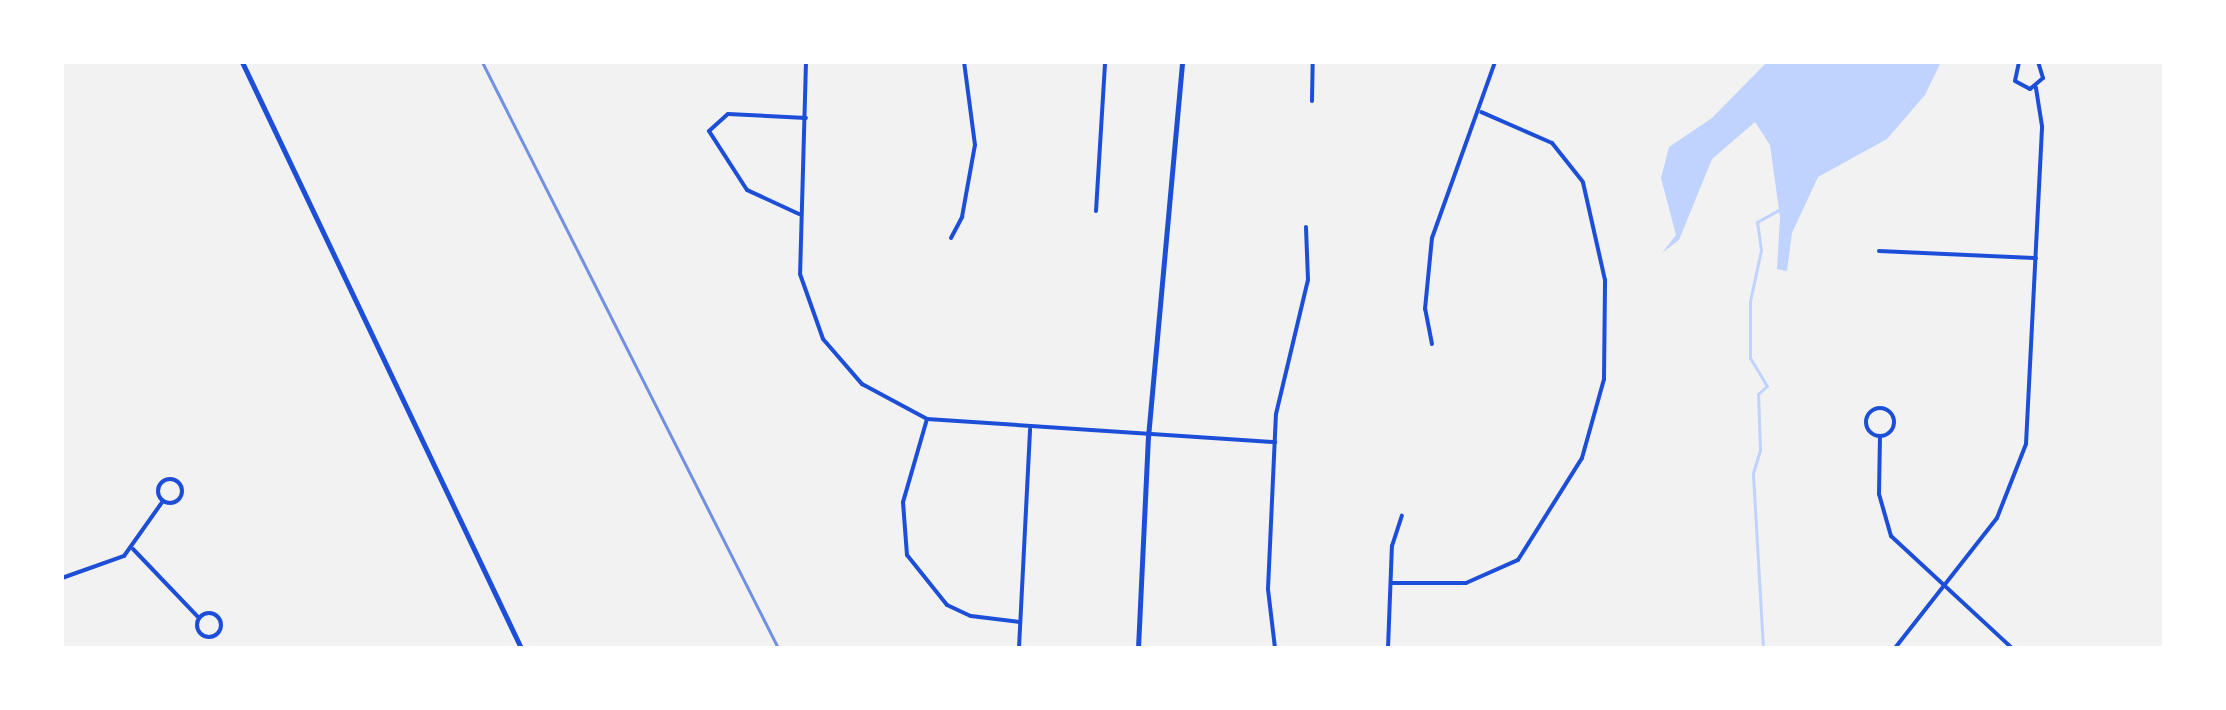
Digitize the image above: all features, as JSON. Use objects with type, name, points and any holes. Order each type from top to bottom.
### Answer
[{"type":"main road","points":[[242,62],[521,648]]},
{"type":"main road","points":[[1138,648],[1148,437],[1182,62]]},
{"type":"street","points":[[806,62],[806,118],[799,214],[800,274],[823,339],[862,384],[927,419],[1148,437],[1275,442]]},
{"type":"street","points":[[951,238],[975,145],[964,62]]},
{"type":"street","points":[[1096,211],[1105,62]]},
{"type":"street","points":[[1312,101],[1313,62]]},
{"type":"street","points":[[1432,344],[1425,309],[1432,238],[1481,112],[1495,62]]},
{"type":"street","points":[[2019,62],[2015,81],[2036,87]]},
{"type":"street","points":[[1895,648],[1997,518],[2021,463],[2030,418],[2042,126],[2036,87],[2043,78],[2038,62]]},
{"type":"street","points":[[1391,583],[1466,583],[1518,560],[1582,458],[1604,379],[1605,280],[1583,182],[1552,143],[1481,112]]},
{"type":"street","points":[[799,214],[747,190],[709,131],[728,114],[806,118]]},
{"type":"street","points":[[1275,648],[1268,589],[1275,442],[1284,356],[1308,280],[1306,227]]},
{"type":"street","points":[[1879,251],[2036,258]]},
{"type":"street","points":[[1880,436],[1894,422],[1881,407],[1866,421],[1880,436],[1885,523],[1903,552],[2012,648]]},
{"type":"street","points":[[927,419],[903,502],[907,555],[947,605],[971,616],[1019,622]]},
{"type":"street","points":[[1019,648],[1030,429]]},
{"type":"street","points":[[62,578],[133,549],[163,501],[161,483],[179,483],[180,498],[163,501]]},
{"type":"street","points":[[1388,648],[1391,583],[1402,516]]},
{"type":"street","points":[[133,549],[199,618],[201,635],[218,633],[214,615],[199,618]]},
{"type":"water","points":[[1767,62],[1941,62],[1925,95],[1887,139],[1818,177],[1792,233],[1787,271],[1777,269],[1780,217],[1770,145],[1755,122],[1712,159],[1679,240],[1662,253],[1676,235],[1661,178],[1669,147],[1712,118]]},
{"type":"waterway","points":[[1763,648],[1753,473],[1760,450],[1758,394],[1767,386],[1750,358],[1750,301],[1761,250],[1757,222],[1779,210]]},
{"type":"railway","points":[[482,62],[778,648]]}]
